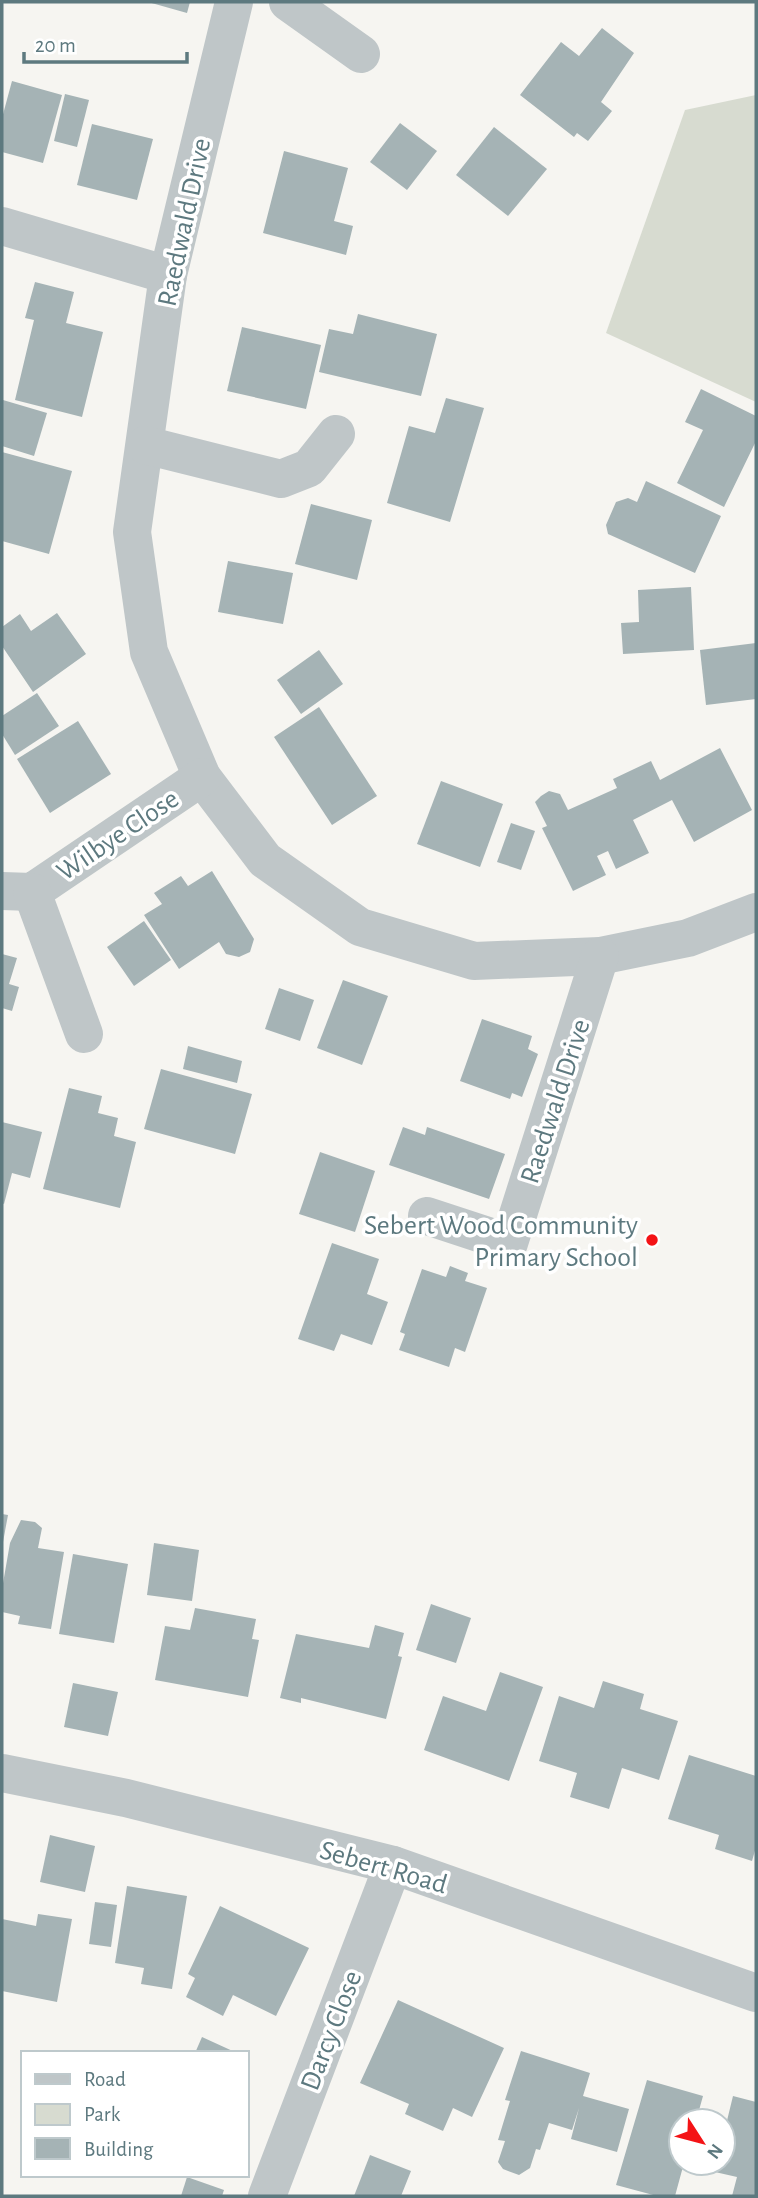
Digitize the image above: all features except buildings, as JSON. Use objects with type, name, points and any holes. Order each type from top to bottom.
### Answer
[{"type":"street","name":"Raedwald Drive","points":[[234,2],[168,275],[132,532],[149,652],[202,777],[265,860],[360,927],[474,961],[600,956],[688,938],[756,912]]},
{"type":"street","points":[[288,2],[361,54]]},
{"type":"street","points":[[2,226],[168,275]]},
{"type":"street","points":[[145,445],[281,479],[309,468],[336,433]]},
{"type":"street","name":"Wilbye Close","points":[[84,1034],[17,891],[202,777]]},
{"type":"street","name":"Raedwald Drive","points":[[427,1216],[509,1243],[600,956]]},
{"type":"street","name":"Sebert Road","points":[[2,1773],[126,1798],[393,1865],[756,1993]]},
{"type":"street","name":"Darcy Close","points":[[267,2196],[393,1865]]},
{"type":"green space","points":[[756,95],[756,402],[606,333],[685,110]]},
{"type":"place","name":"Sebert Wood Community Primary School","points":[[652,1240]]}]
